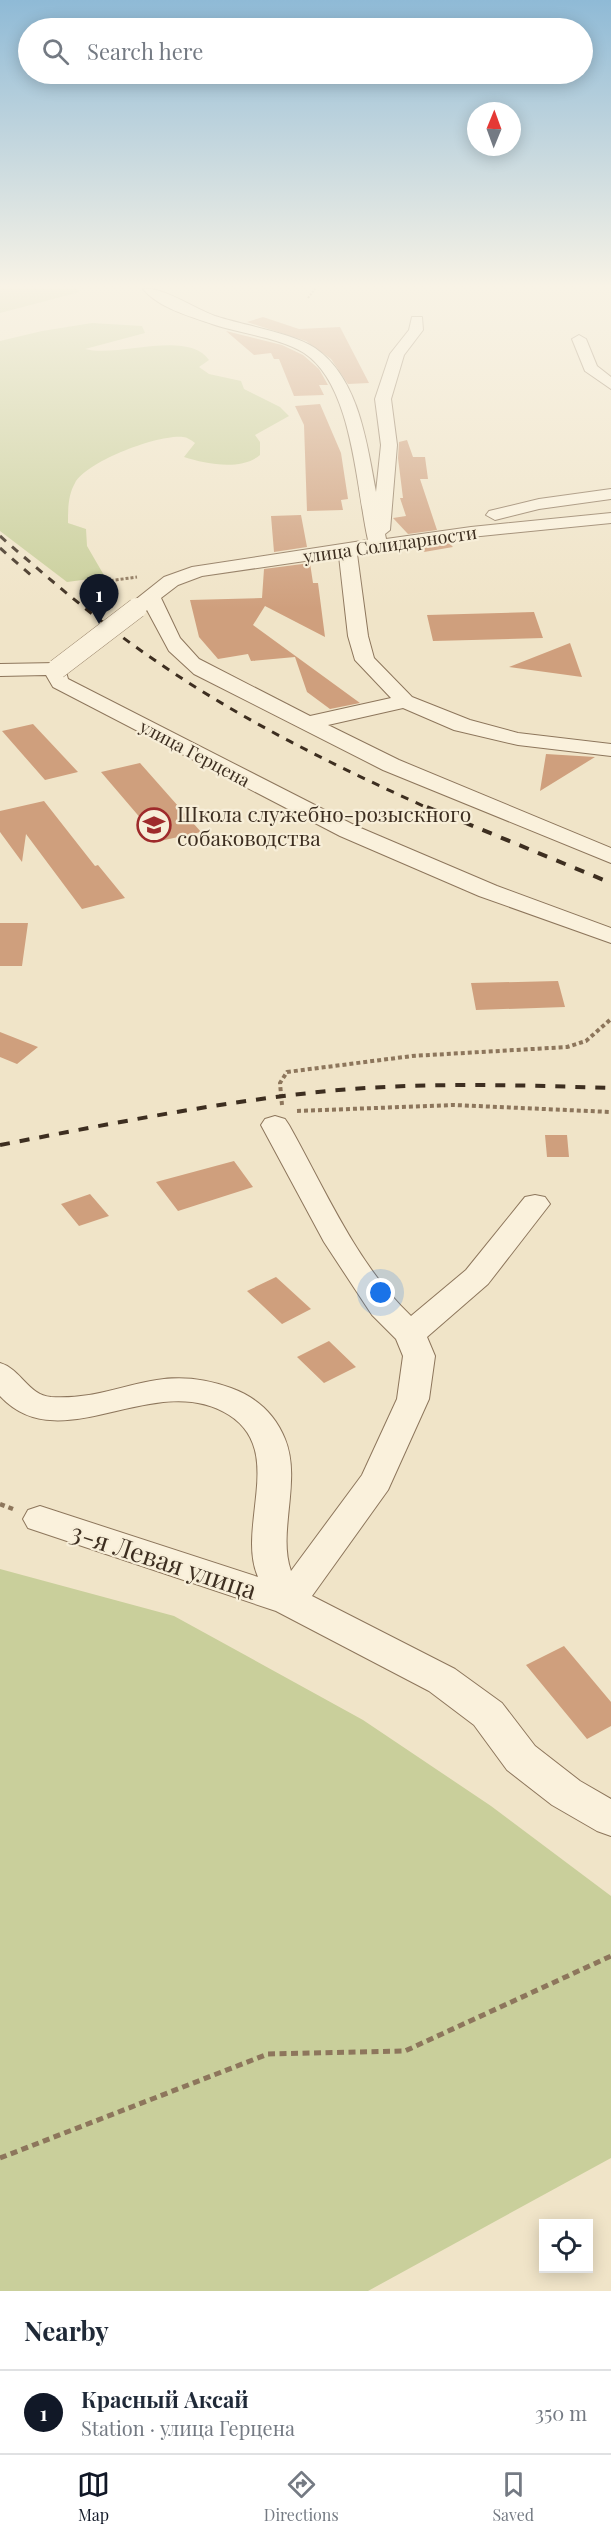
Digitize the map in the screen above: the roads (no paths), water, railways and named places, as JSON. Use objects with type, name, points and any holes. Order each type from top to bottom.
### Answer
[{"type":"street","points":[[344,396],[376,544]]},
{"type":"street","points":[[376,544],[383,523],[389,446],[384,396]]},
{"type":"street","points":[[471,532],[502,511],[611,494]]},
{"type":"street","name":"улица Солидарности","points":[[57,669],[171,581],[199,571],[239,564],[348,552],[376,544],[611,518]]},
{"type":"street","points":[[348,552],[358,636],[365,660],[405,701],[462,726],[518,739],[611,750]]},
{"type":"street","points":[[144,602],[183,658],[305,724],[391,765],[611,856]]},
{"type":"street","points":[[0,670],[57,669]]},
{"type":"street","name":"улица Герцена","points":[[57,669],[56,675],[60,683],[348,831],[488,891],[611,936]]},
{"type":"street","points":[[305,724],[405,701]]},
{"type":"street","points":[[278,1118],[339,1242],[383,1308],[410,1334],[419,1356],[413,1399],[376,1481],[289,1601]]},
{"type":"street","points":[[410,1334],[477,1277],[535,1204]]},
{"type":"street","name":"3-я Левая улица","points":[[0,1374],[27,1402],[52,1411],[170,1386],[205,1390],[240,1404],[263,1423],[272,1447],[274,1501],[270,1561],[289,1601]]},
{"type":"street","name":"3-я Левая улица","points":[[40,1519],[289,1601],[442,1680],[488,1714],[521,1758],[566,1793],[611,1819]]},
{"type":"railway","points":[[0,536],[133,645],[219,702],[288,740],[430,809]]},
{"type":"railway","points":[[0,548],[32,576]]},
{"type":"railway","points":[[427,807],[611,883]]},
{"type":"railway","points":[[0,1145],[205,1107],[328,1091],[434,1085],[611,1088]]},
{"type":"place","name":"Красный Аксай","points":[[99,624]]},
{"type":"place","name":"Школа служебно-розыскного собаководства","points":[[154,825]]}]
